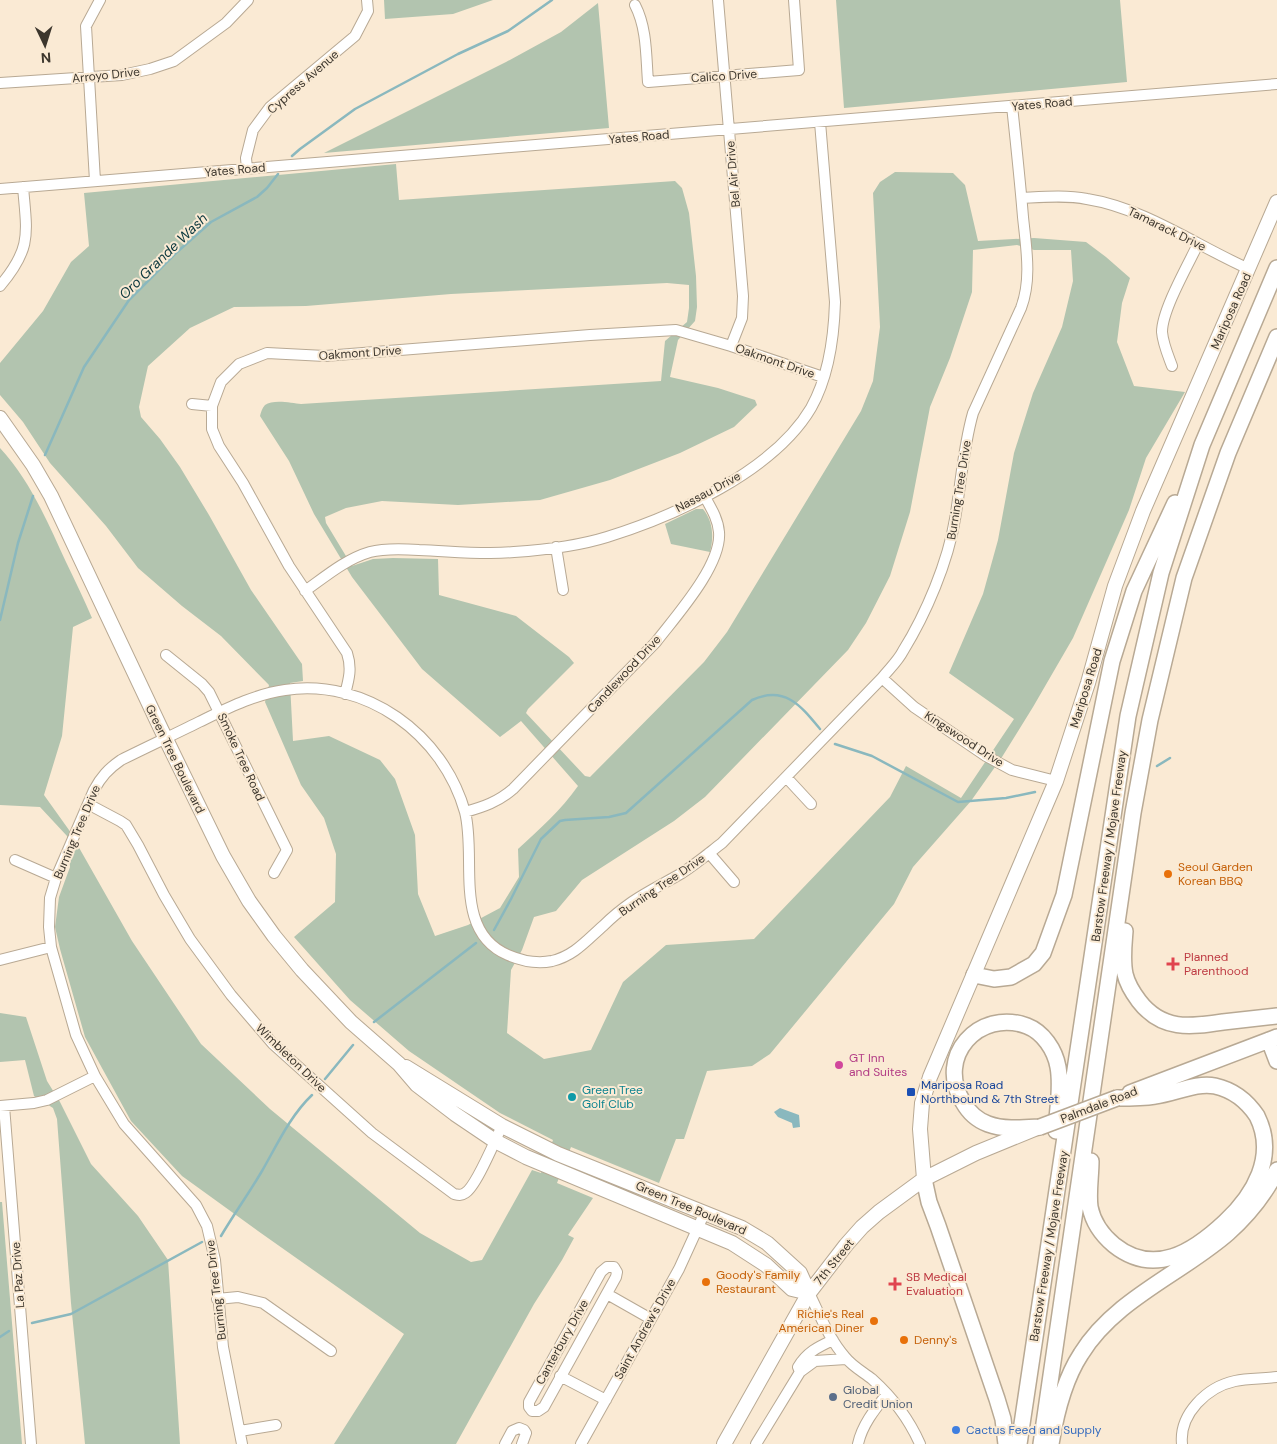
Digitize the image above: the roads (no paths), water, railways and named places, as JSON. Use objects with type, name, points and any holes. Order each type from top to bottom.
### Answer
[{"type":"highway","name":"Barstow Freeway / Mojave Freeway","points":[[1019,1444],[1128,716],[1162,573],[1202,445],[1277,268]]},
{"type":"highway","name":"Barstow Freeway / Mojave Freeway","points":[[1041,1444],[1133,813],[1150,720],[1184,578],[1228,453],[1277,337]]},
{"type":"highway","points":[[974,975],[994,979],[1010,977],[1034,964],[1043,953],[1064,895],[1112,661],[1134,591],[1202,445]]},
{"type":"highway","points":[[1133,813],[1124,973],[1134,994],[1153,1016],[1180,1026],[1195,1026],[1277,1016]]},
{"type":"highway","points":[[1040,1127],[996,1127],[985,1124],[966,1107],[955,1087],[955,1062],[966,1040],[975,1032],[991,1024],[1006,1022],[1032,1028],[1044,1038],[1058,1064],[1060,1079],[1049,1247]]},
{"type":"highway","points":[[1273,1039],[1277,1061]]},
{"type":"highway","name":"Palmdale Road","points":[[1040,1127],[1273,1039]]},
{"type":"highway","points":[[1097,1066],[1090,1194],[1090,1207],[1094,1220],[1113,1244],[1133,1256],[1155,1260],[1180,1255],[1216,1231],[1241,1206],[1259,1182],[1267,1153],[1266,1138],[1262,1125],[1240,1097],[1213,1086],[1202,1086],[1156,1096],[1117,1098]]},
{"type":"highway","points":[[1051,1444],[1059,1409],[1070,1375],[1081,1353],[1095,1335],[1123,1309],[1228,1233],[1260,1199],[1277,1170]]},
{"type":"highway","points":[[924,1179],[929,1202],[997,1399],[1003,1419],[1006,1444]]},
{"type":"main road","name":"Mariposa Road","points":[[924,1179],[920,1129],[922,1104],[934,1069],[1056,781],[1088,684],[1114,586],[1143,511],[1277,202]]},
{"type":"main road","name":"Green Tree Boulevard","points":[[0,418],[33,465],[51,496],[223,856],[249,901],[302,970],[351,1022],[399,1064],[417,1086],[494,1141],[526,1157],[732,1243],[766,1265],[792,1289],[809,1293]]},
{"type":"main road","name":"Green Tree Boulevard","points":[[399,1064],[428,1079],[502,1126],[558,1154],[742,1228],[767,1244],[800,1273],[809,1293]]},
{"type":"main road","name":"Palmdale Road","points":[[924,1179],[976,1153],[1040,1127]]},
{"type":"main road","name":"7th Street","points":[[724,1444],[809,1293],[846,1245],[862,1228],[879,1212],[924,1179]]},
{"type":"street","points":[[95,181],[86,26],[100,0]]},
{"type":"street","name":"Arroyo Drive","points":[[0,83],[122,75],[174,61],[226,23],[248,0]]},
{"type":"street","name":"Cypress Avenue","points":[[247,169],[246,158],[253,130],[270,107],[355,36],[368,11],[368,0]]},
{"type":"street","name":"Bel Air Drive","points":[[718,0],[743,296],[742,318],[731,346]]},
{"type":"street","name":"Calico Drive","points":[[635,5],[641,16],[644,30],[648,82],[799,70],[794,0]]},
{"type":"street","name":"Yates Road","points":[[0,189],[1277,84]]},
{"type":"street","name":"Burning Tree Drive","points":[[242,1444],[223,1346],[212,1243],[202,1216],[196,1205],[124,1124],[95,1076],[76,1034],[51,947],[48,910],[56,878],[102,776],[120,760],[257,696],[285,690],[320,689],[345,694],[384,708],[415,730],[436,754],[453,782],[465,812],[468,833],[471,906],[475,920],[482,933],[490,943],[504,953],[526,961],[552,961],[568,956],[632,902],[683,872],[709,853],[722,843],[882,678],[903,652],[939,578],[949,548],[955,520],[968,431],[973,413],[1025,298],[1027,273],[1022,198],[1012,106]]},
{"type":"street","name":"Nassau Drive","points":[[305,590],[346,562],[371,552],[403,549],[512,552],[556,547],[606,538],[649,522],[705,497],[758,466],[789,438],[811,408],[823,377],[832,343],[835,302],[820,122]]},
{"type":"street","points":[[0,286],[19,260],[24,248],[26,230],[23,187]]},
{"type":"street","name":"Tamarack Drive","points":[[1022,198],[1086,198],[1112,204],[1142,215],[1249,269]]},
{"type":"street","points":[[1172,366],[1162,332],[1164,315],[1198,244]]},
{"type":"street","name":"Oakmont Drive","points":[[345,694],[351,673],[347,653],[274,541],[243,483],[219,446],[212,429],[212,406],[221,382],[239,364],[267,353],[325,356],[590,334],[676,330],[731,346],[823,377]]},
{"type":"street","points":[[192,404],[212,406]]},
{"type":"street","name":"Candlewood Drive","points":[[465,812],[488,806],[513,789],[638,661],[665,630],[703,579],[717,554],[720,533],[718,524],[705,497]]},
{"type":"street","points":[[556,547],[563,590]]},
{"type":"street","name":"Smoke Tree Road","points":[[166,655],[202,684],[220,712],[255,788],[287,850],[274,873]]},
{"type":"street","name":"Kingswood Drive","points":[[882,678],[914,707],[986,756],[1012,770],[1056,781]]},
{"type":"street","points":[[786,777],[811,804]]},
{"type":"street","name":"Wimbleton Drive","points":[[88,804],[126,826],[138,844],[164,895],[190,939],[231,995],[273,1044],[372,1133],[454,1194],[461,1195],[467,1193],[474,1184],[502,1126]]},
{"type":"street","points":[[709,853],[734,882]]},
{"type":"street","points":[[15,860],[56,878]]},
{"type":"street","points":[[0,960],[51,947]]},
{"type":"street","points":[[2,1106],[47,1100],[95,1076]]},
{"type":"street","name":"La Paz Drive","points":[[2,1106],[30,1444]]},
{"type":"street","name":"Saint Andrew's Drive","points":[[581,1444],[679,1269],[705,1212]]},
{"type":"street","name":"Canterbury Drive","points":[[611,1266],[614,1267],[617,1275],[607,1294],[544,1407],[536,1412],[530,1410],[529,1402],[603,1268],[611,1266]]},
{"type":"street","points":[[809,1293],[833,1340],[846,1359],[871,1379],[901,1411],[920,1444]]},
{"type":"street","name":"Canterbury Drive","points":[[607,1294],[651,1319]]},
{"type":"street","points":[[217,1299],[238,1298],[263,1303],[331,1351]]},
{"type":"street","points":[[800,1372],[798,1367],[804,1357],[815,1348],[833,1340]]},
{"type":"street","points":[[756,1444],[800,1372],[815,1361],[846,1359]]},
{"type":"street","name":"Canterbury Drive","points":[[560,1376],[606,1400]]},
{"type":"street","points":[[1182,1444],[1188,1416],[1208,1393],[1221,1385],[1235,1381],[1277,1378]]},
{"type":"street","points":[[858,1444],[871,1414],[886,1394]]},
{"type":"street","points":[[240,1431],[276,1425]]},
{"type":"street","points":[[505,1444],[512,1431],[519,1428],[526,1433],[522,1444]]},
{"type":"water","points":[[780,1108],[799,1115],[800,1127],[793,1128],[792,1123],[778,1117],[774,1112]]},
{"type":"waterway","name":"Oro Grande Wash","points":[[292,156],[355,109],[458,54],[508,31],[552,0]]},
{"type":"waterway","name":"Oro Grande Wash","points":[[45,455],[84,367],[129,300],[176,253],[211,222],[257,197],[278,174]]},
{"type":"waterway","name":"Oro Grande Wash","points":[[0,620],[18,543],[33,496]]},
{"type":"waterway","points":[[494,930],[541,839],[560,821],[609,817],[626,813],[752,700],[774,695],[791,700],[820,729]]},
{"type":"waterway","points":[[835,744],[872,756],[958,802],[1006,798],[1035,792]]},
{"type":"waterway","points":[[1157,766],[1170,758]]},
{"type":"waterway","points":[[374,1022],[476,943]]},
{"type":"waterway","points":[[325,1079],[353,1045]]},
{"type":"waterway","points":[[221,1236],[257,1179],[290,1121],[312,1095]]},
{"type":"waterway","points":[[32,1323],[71,1314],[202,1242]]},
{"type":"waterway","points":[[0,1337],[9,1331]]},
{"type":"place","name":"Seoul Garden Korean BBQ","points":[[1168,874]]},
{"type":"place","name":"Planned Parenthood","points":[[1173,964]]},
{"type":"place","name":"GT Inn and Suites","points":[[839,1065]]},
{"type":"place","name":"Mariposa Road Northbound & 7th Street","points":[[911,1092]]},
{"type":"place","name":"Green Tree Golf Club","points":[[572,1097]]},
{"type":"place","name":"Goody's Family Restaurant","points":[[706,1282]]},
{"type":"place","name":"SB Medical Evaluation","points":[[895,1284]]},
{"type":"place","name":"Richie's Real American Diner","points":[[874,1321]]},
{"type":"place","name":"Denny's","points":[[904,1340]]},
{"type":"place","name":"Global Credit Union","points":[[833,1397]]},
{"type":"place","name":"Cactus Feed and Supply","points":[[956,1430]]}]
